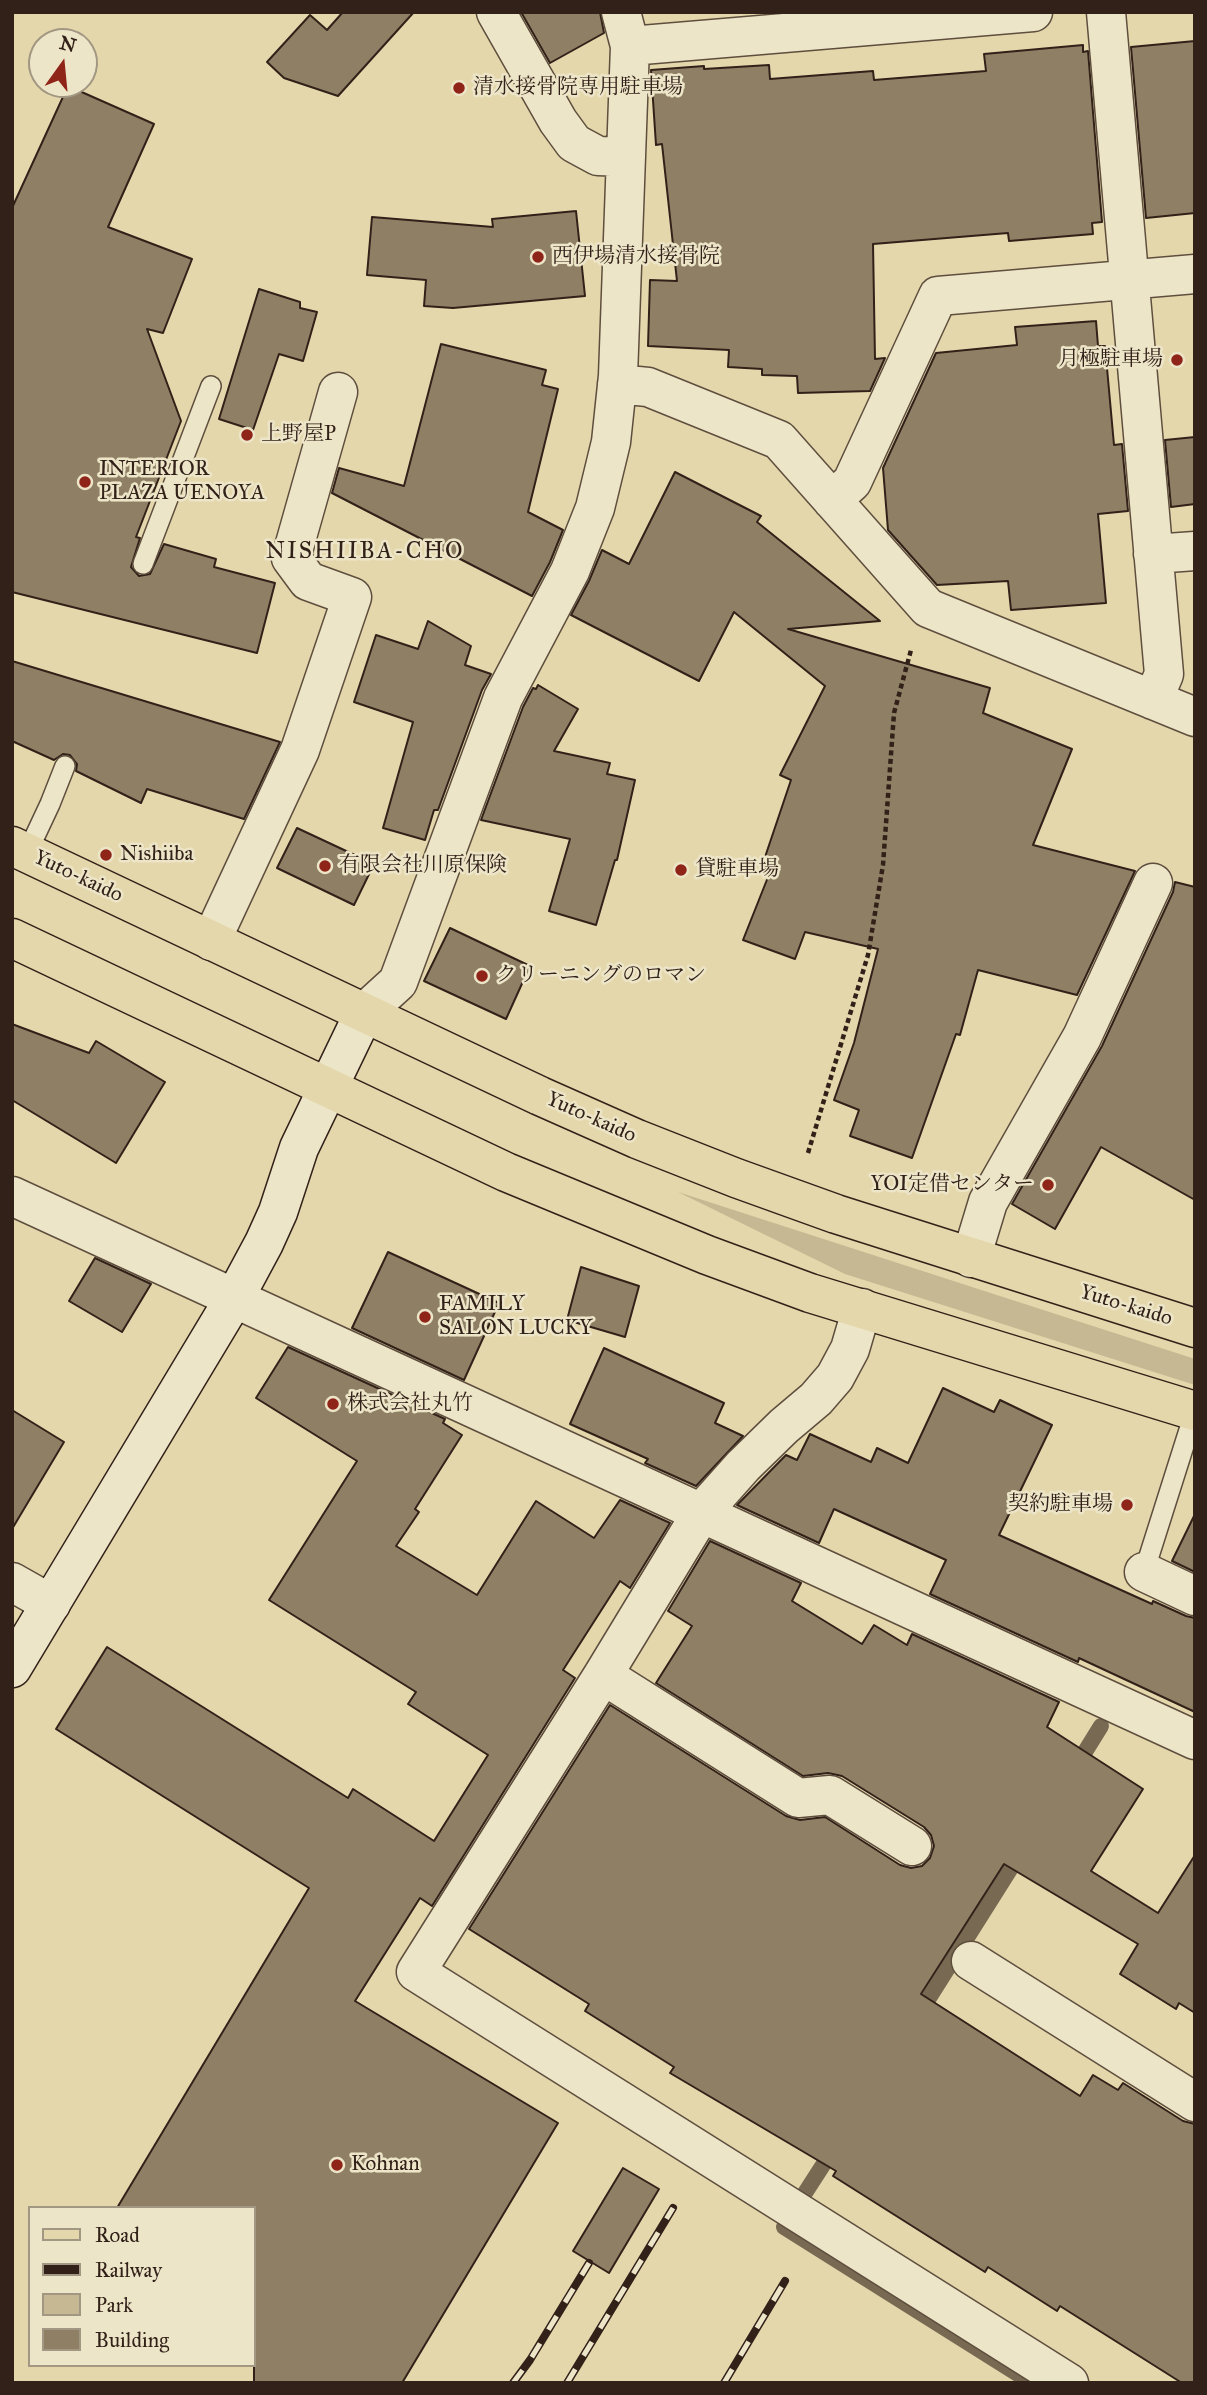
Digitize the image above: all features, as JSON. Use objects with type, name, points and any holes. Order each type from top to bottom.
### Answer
[{"type":"main road","name":"Yuto-kaido","points":[[19,850],[637,1139],[836,1214],[971,1258],[1192,1319]]},
{"type":"main road","points":[[12,938],[506,1172],[619,1220],[784,1283],[1195,1411]]},
{"type":"street","points":[[496,12],[558,121],[575,143],[598,156],[626,157]]},
{"type":"street","points":[[12,1668],[235,1297],[278,1212],[299,1148],[364,1013],[398,982],[503,698],[570,570],[595,508],[611,442],[617,384],[626,157],[626,29],[1033,12]]},
{"type":"street","points":[[1107,12],[1164,674],[1153,700]]},
{"type":"street","points":[[832,499],[852,482],[938,296],[1195,274]]},
{"type":"street","points":[[617,384],[648,387],[779,440],[928,608],[1195,717]]},
{"type":"street","points":[[211,941],[300,750],[352,597],[309,581],[291,558],[338,392]]},
{"type":"street","points":[[1153,554],[1195,551]]},
{"type":"street","points":[[971,1258],[988,1202],[1082,1037],[1153,883]]},
{"type":"street","points":[[12,1196],[1195,1740]]},
{"type":"street","points":[[862,1308],[850,1349],[835,1377],[816,1399],[743,1466],[702,1512],[416,1972],[1069,2383]]},
{"type":"street","points":[[1144,1572],[1195,1596]]},
{"type":"street","points":[[12,1582],[51,1604]]},
{"type":"street","points":[[603,1675],[797,1798],[830,1795],[912,1846]]},
{"type":"street","points":[[971,1961],[1195,2102]]},
{"type":"lane","points":[[143,564],[211,386]]},
{"type":"lane","points":[[19,850],[50,804],[65,765]]},
{"type":"lane","points":[[1144,1572],[1195,1411]]},
{"type":"path","points":[[806,1158],[868,956],[883,865],[894,713],[904,670],[928,608]]},
{"type":"green space","points":[[678,1192],[1195,1359],[1195,1385],[845,1274]]},
{"type":"building","points":[[343,12],[414,12],[338,96],[284,78],[267,62],[310,15],[327,30]]},
{"type":"building","points":[[521,12],[600,12],[604,33],[550,63]]},
{"type":"building","points":[[1195,41],[1195,213],[1146,218],[1131,47]]},
{"type":"building","points":[[1083,45],[1083,52],[1088,51],[1102,222],[1092,223],[1093,234],[1009,241],[1008,233],[873,244],[875,359],[885,358],[870,391],[798,393],[797,376],[762,375],[762,369],[728,367],[729,350],[648,346],[650,280],[677,281],[662,144],[656,145],[651,70],[769,65],[770,79],[873,71],[874,80],[986,71],[984,54]]},
{"type":"building","name":"INTERIOR PLAZA UENOYA","points":[[62,98],[95,98],[154,124],[108,227],[192,259],[163,333],[147,329],[181,421],[136,537],[140,538],[131,567],[139,576],[150,574],[164,544],[216,559],[214,567],[275,583],[257,653],[12,592],[12,208]]},
{"type":"building","points":[[576,211],[585,296],[453,308],[424,306],[426,280],[367,275],[372,217],[493,227],[492,219]]},
{"type":"building","points":[[259,289],[300,302],[300,308],[317,312],[303,361],[279,354],[253,430],[219,419]]},
{"type":"building","points":[[1096,321],[1098,346],[1105,346],[1114,445],[1122,444],[1128,511],[1098,514],[1106,603],[1011,610],[1008,581],[937,585],[888,530],[883,468],[936,353],[1017,345],[1015,327]]},
{"type":"building","points":[[441,344],[546,370],[542,385],[558,389],[528,512],[563,530],[532,596],[332,493],[339,468],[404,486]]},
{"type":"building","points":[[1195,437],[1195,504],[1171,507],[1165,440]]},
{"type":"building","points":[[675,472],[761,516],[757,522],[880,621],[788,629],[990,688],[983,713],[1072,749],[1033,845],[1135,871],[1077,995],[978,970],[960,1035],[956,1034],[912,1158],[850,1136],[859,1110],[834,1100],[854,1043],[878,949],[805,932],[795,959],[743,940],[772,867],[763,863],[791,780],[780,775],[825,686],[734,612],[699,681],[571,615],[602,550],[629,564]]},
{"type":"building","points":[[428,621],[471,646],[465,665],[491,674],[482,690],[438,810],[434,810],[425,840],[383,828],[413,722],[354,702],[376,635],[418,649]]},
{"type":"building","points":[[12,661],[280,742],[244,819],[147,789],[141,803],[76,771],[77,764],[70,755],[63,754],[54,760],[12,741]]},
{"type":"building","points":[[538,685],[578,709],[554,751],[610,763],[607,774],[635,780],[617,860],[596,925],[549,911],[570,839],[481,820],[523,707],[533,688],[536,689]]},
{"type":"building","points":[[297,828],[374,864],[354,905],[277,868]]},
{"type":"building","points":[[1175,882],[1195,887],[1195,1200],[1101,1147],[1055,1229],[1012,1204],[1102,1046],[1173,892]]},
{"type":"building","name":"クリーニングのロマン","points":[[450,928],[530,966],[506,1019],[424,981]]},
{"type":"building","points":[[12,1024],[89,1053],[96,1041],[165,1082],[116,1163],[12,1100]]},
{"type":"building","name":"FAMILY SALON LUCKY","points":[[388,1252],[499,1303],[464,1380],[352,1328]]},
{"type":"building","points":[[95,1258],[151,1284],[122,1332],[69,1301]]},
{"type":"building","points":[[581,1267],[639,1286],[625,1337],[567,1320]]},
{"type":"building","points":[[288,1347],[445,1419],[443,1423],[462,1435],[415,1509],[419,1512],[396,1546],[477,1595],[536,1501],[594,1538],[620,1500],[670,1523],[630,1588],[620,1581],[563,1670],[575,1678],[432,1906],[420,1898],[355,2001],[558,2123],[402,2383],[254,2383],[256,2206],[118,2206],[309,1888],[56,1729],[107,1647],[348,1798],[353,1789],[434,1841],[488,1755],[408,1704],[416,1692],[269,1600],[357,1461],[256,1398]]},
{"type":"building","points":[[604,1348],[724,1403],[715,1423],[743,1436],[696,1486],[645,1463],[648,1459],[570,1424]]},
{"type":"building","points":[[943,1388],[994,1412],[1000,1400],[1052,1425],[999,1535],[1152,1604],[1153,1601],[1195,1618],[1195,1712],[1079,1658],[1078,1662],[930,1594],[946,1560],[834,1509],[819,1543],[737,1505],[786,1455],[797,1460],[810,1434],[871,1462],[877,1448],[908,1463]]},
{"type":"building","points":[[12,1410],[64,1442],[12,1529]]},
{"type":"building","points":[[1195,1514],[1195,1572],[1172,1561]]},
{"type":"building","points":[[710,1541],[801,1583],[792,1601],[862,1644],[874,1625],[907,1645],[912,1634],[1059,1702],[1047,1727],[1143,1789],[1091,1871],[1158,1913],[1195,1855],[1195,2013],[1179,2003],[1176,2009],[1120,1974],[1138,1944],[1004,1864],[921,1994],[1080,2096],[1093,2075],[1118,2090],[1123,2083],[1183,2121],[1195,2124],[1195,2383],[1182,2383],[1060,2306],[1057,2311],[988,2267],[985,2272],[833,2176],[836,2171],[670,2073],[674,2067],[585,2011],[589,2004],[469,1929],[610,1705],[786,1816],[800,1820],[825,1817],[900,1865],[911,1868],[922,1866],[930,1858],[934,1846],[931,1835],[924,1827],[842,1776],[828,1773],[803,1776],[656,1683],[692,1626],[668,1611]]},
{"type":"building","points":[[623,2168],[659,2189],[609,2273],[573,2251]]},
{"type":"waterway","points":[[1075,1768],[1101,1726]]},
{"type":"waterway","points":[[917,2017],[1021,1852]]},
{"type":"waterway","points":[[805,2193],[834,2148]]},
{"type":"waterway","points":[[789,2219],[784,2227],[1029,2381]]},
{"type":"railway","points":[[567,2383],[673,2208]]},
{"type":"railway","points":[[513,2383],[589,2263]]},
{"type":"railway","points":[[724,2383],[785,2281]]},
{"type":"place","name":"清水接骨院専用駐車場","points":[[459,88]]},
{"type":"place","name":"西伊場清水接骨院","points":[[538,257]]},
{"type":"place","name":"月極駐車場","points":[[1177,360]]},
{"type":"place","name":"上野屋P","points":[[247,435]]},
{"type":"place","name":"INTERIOR PLAZA UENOYA","points":[[85,482]]},
{"type":"place","name":"Nishiiba","points":[[106,855]]},
{"type":"place","name":"有限会社川原保険","points":[[325,866]]},
{"type":"place","name":"貸駐車場","points":[[681,870]]},
{"type":"place","name":"クリーニングのロマン","points":[[482,976]]},
{"type":"place","name":"YOI定借センター","points":[[1048,1185]]},
{"type":"place","name":"FAMILY SALON LUCKY","points":[[425,1317]]},
{"type":"place","name":"株式会社丸竹","points":[[333,1404]]},
{"type":"place","name":"契約駐車場","points":[[1127,1505]]},
{"type":"place","name":"Kohnan","points":[[337,2165]]},
{"type":"district","name":"NISHIIBA-CHO","points":[[365,552]]}]
